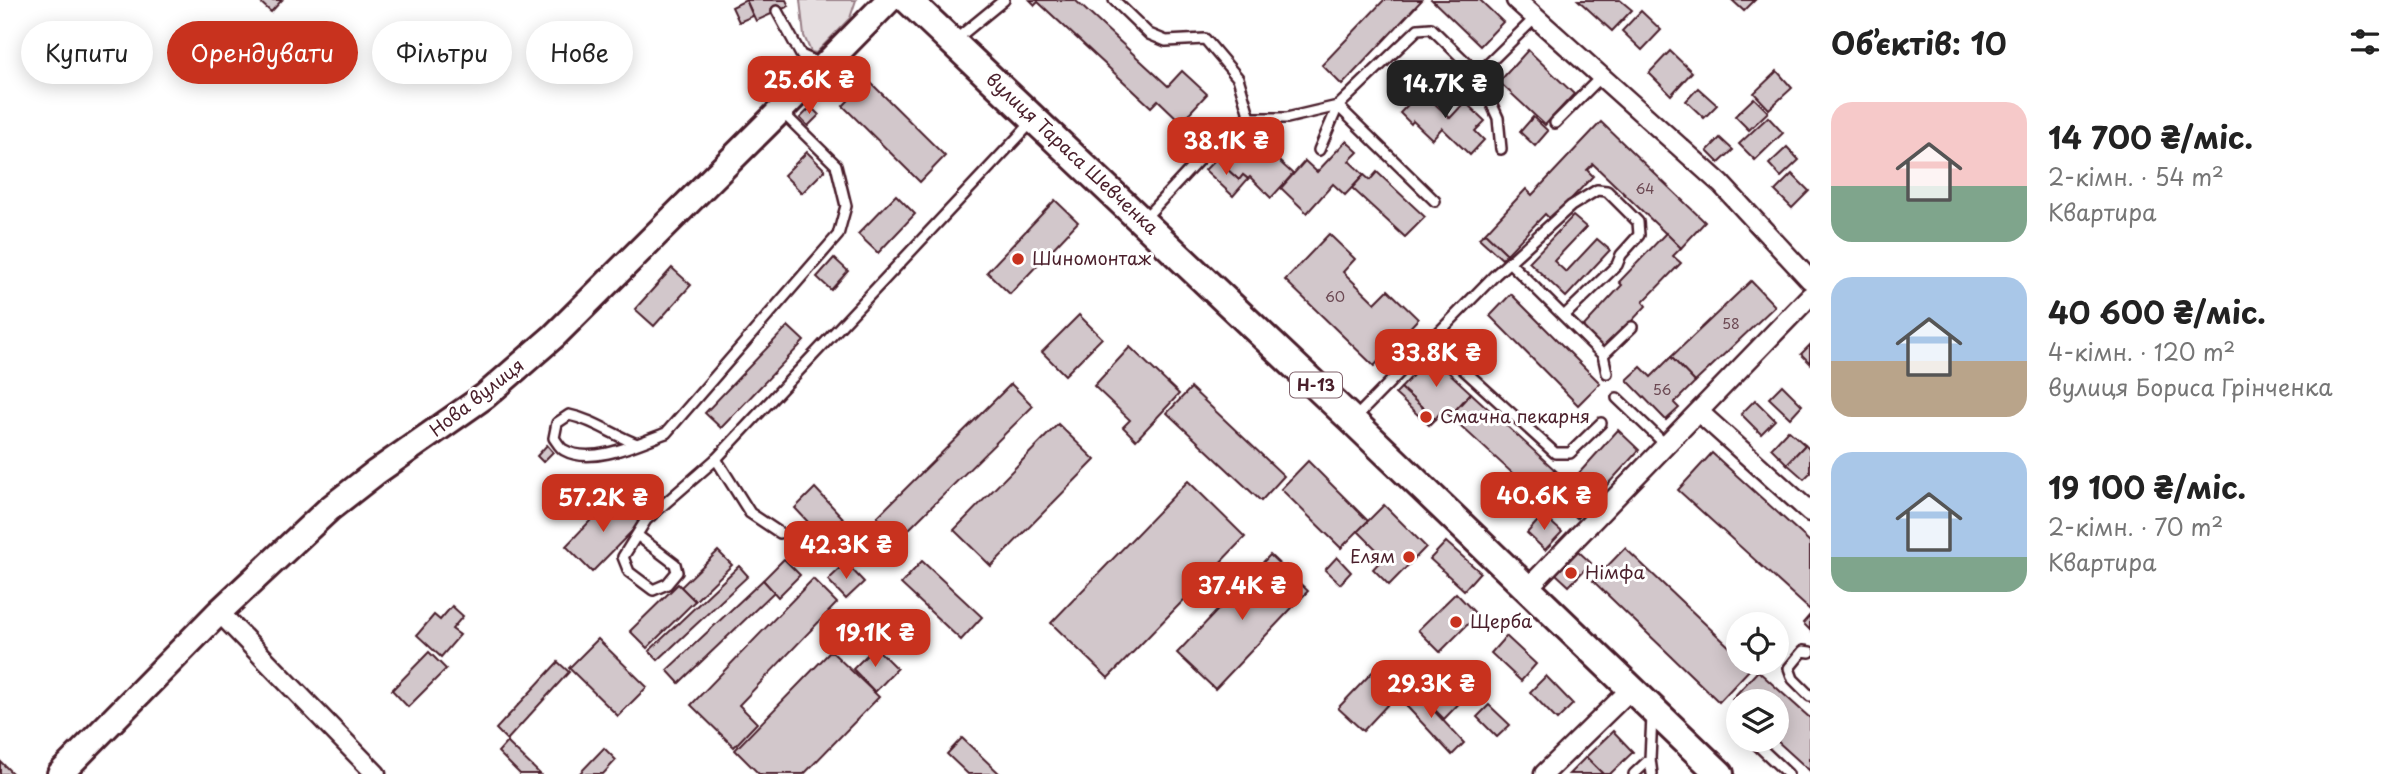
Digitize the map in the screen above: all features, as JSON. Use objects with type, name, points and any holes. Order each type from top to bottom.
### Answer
[{"type":"main road","name":"вулиця Тараса Шевченка","points":[[908,0],[1352,420],[1720,774]]},
{"type":"street","points":[[1516,0],[1534,19],[1721,184],[1810,280]]},
{"type":"street","name":"Нова вулиця","points":[[60,774],[219,612],[329,509],[375,473],[485,396],[554,336],[885,4]]},
{"type":"street","points":[[1528,588],[1810,296]]},
{"type":"street","points":[[1699,412],[1810,512]]},
{"type":"street","points":[[219,612],[376,774]]},
{"type":"street","points":[[1544,774],[1631,689]]},
{"type":"lane","points":[[953,42],[1004,0]]},
{"type":"lane","points":[[1114,0],[1149,34],[1166,41],[1205,39],[1238,78],[1250,118]]},
{"type":"lane","points":[[777,11],[801,55],[824,66]]},
{"type":"lane","points":[[1458,94],[1534,19]]},
{"type":"lane","points":[[1319,150],[1338,106],[1418,29],[1431,28],[1478,74],[1497,118],[1502,149]]},
{"type":"lane","points":[[1555,123],[1601,77]]},
{"type":"lane","points":[[1142,221],[1233,123],[1250,118],[1287,118],[1338,106]]},
{"type":"lane","points":[[1338,106],[1434,201]]},
{"type":"lane","points":[[637,444],[598,424],[569,415],[557,422],[554,438],[563,450],[583,455],[607,454],[637,444],[666,433],[838,235],[846,206],[836,165],[781,111]]},
{"type":"lane","points":[[637,535],[675,564],[677,572],[667,584],[653,590],[629,572],[623,558],[646,520],[716,459],[1035,120]]},
{"type":"lane","points":[[1352,420],[1495,275],[1571,206],[1597,190],[1607,191],[1638,222],[1639,235],[1617,265],[1564,316]]},
{"type":"lane","points":[[1510,263],[1604,355],[1607,373]]},
{"type":"lane","points":[[1604,355],[1632,327]]},
{"type":"lane","points":[[1426,345],[1443,351],[1555,453],[1570,453],[1601,424]]},
{"type":"lane","points":[[1617,398],[1667,446]]},
{"type":"lane","points":[[716,459],[750,513],[780,533]]},
{"type":"lane","points":[[1810,652],[1803,651],[1789,668],[1793,679],[1810,696]]},
{"type":"lane","points":[[1652,774],[1650,759],[1653,711]]},
{"type":"lane","points":[[1765,752],[1788,774]]},
{"type":"lane","points":[[1634,774],[1650,759]]},
{"type":"shaded area","points":[[800,0],[856,0],[850,18],[816,53],[811,52],[804,36]]},
{"type":"building","points":[[258,0],[282,0],[271,12]]},
{"type":"building","points":[[746,0],[786,0],[789,6],[756,21]]},
{"type":"building","points":[[746,0],[753,16],[739,22],[732,7]]},
{"type":"building","points":[[1030,0],[1075,0],[1168,86],[1182,71],[1207,94],[1181,122],[1158,100],[1151,107],[1038,2],[1035,5]]},
{"type":"building","points":[[1384,0],[1422,0],[1342,85],[1322,65]]},
{"type":"building","points":[[1432,0],[1480,0],[1503,22],[1480,46]]},
{"type":"building","points":[[1578,0],[1620,0],[1632,10],[1612,31]]},
{"type":"building","points":[[1732,0],[1755,0],[1744,11]]},
{"type":"building","points":[[1641,11],[1661,30],[1642,50],[1622,31]]},
{"type":"building","points":[[1528,50],[1574,94],[1545,125],[1499,82]]},
{"type":"building","points":[[1670,51],[1692,72],[1671,95],[1649,73]]},
{"type":"building","points":[[1777,71],[1792,88],[1769,109],[1754,93]]},
{"type":"building","points":[[868,80],[945,156],[920,182],[843,106]]},
{"type":"building","points":[[1430,82],[1440,91],[1431,100],[1450,118],[1465,102],[1485,121],[1475,131],[1484,140],[1470,155],[1442,128],[1432,139],[1400,113]]},
{"type":"building","points":[[1698,88],[1717,105],[1704,118],[1686,101]]},
{"type":"building","points":[[1754,98],[1768,112],[1749,130],[1735,116]]},
{"type":"building","points":[[811,107],[819,115],[808,126],[800,118]]},
{"type":"building","points":[[1533,117],[1548,131],[1535,146],[1520,132]]},
{"type":"building","points":[[1768,117],[1783,133],[1755,160],[1739,144]]},
{"type":"building","points":[[1601,122],[1705,222],[1681,248],[1593,164],[1587,170],[1593,176],[1551,220],[1545,214],[1507,254],[1485,233],[1526,189],[1532,195]]},
{"type":"building","points":[[1237,135],[1262,158],[1268,151],[1293,174],[1271,198],[1250,177],[1248,179],[1243,175],[1239,180],[1216,159]]},
{"type":"building","points":[[1720,138],[1733,150],[1719,163],[1707,151]]},
{"type":"building","points":[[1346,141],[1358,152],[1349,161],[1364,175],[1345,195],[1333,184],[1307,213],[1281,188],[1305,161],[1317,172]]},
{"type":"building","points":[[1787,147],[1799,160],[1781,177],[1769,164]]},
{"type":"building","points":[[807,152],[825,170],[802,193],[784,175]]},
{"type":"building","points":[[1216,159],[1239,180],[1243,175],[1248,179],[1233,196],[1205,170]]},
{"type":"building","points":[[1377,172],[1425,217],[1405,237],[1352,188],[1364,175],[1370,180]]},
{"type":"building","points":[[1792,174],[1809,191],[1792,208],[1775,191]]},
{"type":"building","points":[[896,195],[915,214],[878,253],[858,234]]},
{"type":"building","points":[[1055,200],[1078,222],[1010,294],[987,272]]},
{"type":"building","points":[[1573,216],[1586,227],[1554,261],[1566,272],[1597,239],[1610,250],[1566,297],[1529,262]]},
{"type":"building","points":[[1485,233],[1507,254],[1502,259],[1479,238]]},
{"type":"building","points":[[1666,233],[1681,248],[1673,256],[1681,263],[1643,302],[1646,306],[1604,350],[1582,328],[1622,285],[1619,282]]},
{"type":"building","points":[[1329,234],[1355,259],[1343,272],[1375,303],[1388,290],[1418,319],[1374,366],[1285,280]]},
{"type":"building","points":[[834,258],[848,271],[831,290],[817,277]]},
{"type":"building","points":[[672,268],[691,285],[654,326],[635,309]]},
{"type":"building","points":[[1751,281],[1775,306],[1695,382],[1671,357]]},
{"type":"building","points":[[1511,294],[1600,383],[1578,405],[1490,316]]},
{"type":"building","points":[[1079,315],[1102,338],[1065,375],[1042,352]]},
{"type":"building","points":[[788,326],[804,341],[721,428],[705,413]]},
{"type":"building","points":[[1810,345],[1810,363],[1801,354]]},
{"type":"building","points":[[1130,347],[1179,394],[1136,440],[1123,427],[1130,420],[1094,386]]},
{"type":"building","points":[[1431,356],[1471,393],[1450,416],[1443,409],[1435,419],[1401,388]]},
{"type":"building","points":[[1671,357],[1695,382],[1674,403],[1679,408],[1666,420],[1627,380],[1641,367],[1651,377]]},
{"type":"building","points":[[1011,384],[1033,406],[899,539],[877,517]]},
{"type":"building","points":[[1782,385],[1802,405],[1790,418],[1769,398]]},
{"type":"building","points":[[1191,388],[1284,476],[1261,501],[1167,413]]},
{"type":"building","points":[[1401,388],[1435,419],[1429,425],[1395,394]]},
{"type":"building","points":[[1471,393],[1555,470],[1534,493],[1450,416]]},
{"type":"building","points":[[1755,400],[1775,420],[1761,434],[1741,414]]},
{"type":"building","points":[[1058,424],[1095,460],[991,566],[954,530]]},
{"type":"building","points":[[1618,430],[1639,450],[1577,518],[1541,485],[1555,470],[1570,483]]},
{"type":"building","points":[[1788,430],[1805,445],[1787,464],[1771,448]]},
{"type":"building","points":[[547,445],[553,452],[543,462],[537,456]]},
{"type":"building","points":[[1805,445],[1810,450],[1810,473],[1804,479],[1787,464]]},
{"type":"building","points":[[1712,453],[1810,542],[1810,610],[1678,490]]},
{"type":"building","points":[[1308,461],[1368,521],[1341,548],[1281,489]]},
{"type":"building","points":[[1188,481],[1245,537],[1108,678],[1051,623]]},
{"type":"building","points":[[815,488],[843,518],[822,537],[795,508]]},
{"type":"building","points":[[613,497],[640,523],[592,572],[566,546]]},
{"type":"building","points":[[1384,505],[1426,547],[1389,585],[1373,569],[1384,557],[1358,531]]},
{"type":"building","points":[[1543,515],[1562,532],[1545,550],[1527,533]]},
{"type":"building","points":[[1446,542],[1480,572],[1464,590],[1430,559]]},
{"type":"building","points":[[1625,548],[1726,644],[1726,675],[1744,675],[1731,689],[1726,689],[1726,695],[1719,702],[1593,581]]},
{"type":"building","points":[[718,551],[732,565],[695,601],[681,587]]},
{"type":"building","points":[[1578,551],[1591,563],[1569,586],[1556,574]]},
{"type":"building","points":[[1270,555],[1308,591],[1215,689],[1177,653]]},
{"type":"building","points":[[1337,557],[1351,572],[1340,584],[1325,570]]},
{"type":"building","points":[[784,559],[800,575],[778,597],[763,580]]},
{"type":"building","points":[[922,561],[982,617],[961,640],[901,584]]},
{"type":"building","points":[[846,563],[864,582],[846,599],[828,580]]},
{"type":"building","points":[[739,566],[748,576],[658,660],[649,651]]},
{"type":"building","points":[[813,579],[837,603],[739,705],[757,723],[734,747],[691,705]]},
{"type":"building","points":[[763,580],[774,592],[679,683],[667,670]]},
{"type":"building","points":[[678,584],[695,601],[647,648],[630,631]]},
{"type":"building","points":[[1456,593],[1477,615],[1440,652],[1418,630]]},
{"type":"building","points":[[452,606],[463,616],[452,629],[460,635],[441,657],[417,635],[434,615],[440,620]]},
{"type":"building","points":[[1810,615],[1810,630],[1803,623]]},
{"type":"building","points":[[1506,636],[1536,664],[1521,681],[1491,653]]},
{"type":"building","points":[[598,639],[647,687],[618,716],[569,668]]},
{"type":"building","points":[[875,647],[897,669],[875,692],[853,669]]},
{"type":"building","points":[[831,651],[879,697],[804,774],[759,774],[735,750]]},
{"type":"building","points":[[429,652],[446,669],[408,707],[392,690]]},
{"type":"building","points":[[558,662],[569,672],[507,740],[496,729]]},
{"type":"building","points":[[1379,665],[1403,688],[1363,731],[1338,708]]},
{"type":"building","points":[[1754,675],[1762,675],[1778,689],[1741,689]]},
{"type":"building","points":[[1458,676],[1473,689],[1444,719],[1430,705]]},
{"type":"building","points":[[1546,676],[1573,704],[1557,720],[1530,692]]},
{"type":"building","points":[[1411,686],[1464,743],[1452,755],[1398,697]]},
{"type":"building","points":[[1789,699],[1810,718],[1810,771],[1789,752]]},
{"type":"building","points":[[1489,705],[1510,725],[1497,737],[1477,717]]},
{"type":"building","points":[[1613,731],[1633,752],[1610,774],[1603,774],[1586,757]]},
{"type":"building","points":[[962,738],[1000,774],[968,774],[947,754]]},
{"type":"building","points":[[507,742],[540,774],[520,774],[498,752]]},
{"type":"building","points":[[604,748],[616,760],[603,774],[579,774]]},
{"type":"building","points":[[1586,757],[1603,774],[1569,774]]},
{"type":"building","points":[[0,761],[13,774],[0,774]]},
{"type":"place","name":"Шиномонтаж","points":[[1018,259]]},
{"type":"place","name":"Смачна пекарня","points":[[1426,417]]},
{"type":"place","name":"Елям","points":[[1409,557]]},
{"type":"place","name":"Німфа","points":[[1571,573]]},
{"type":"place","name":"Щерба","points":[[1456,622]]}]
